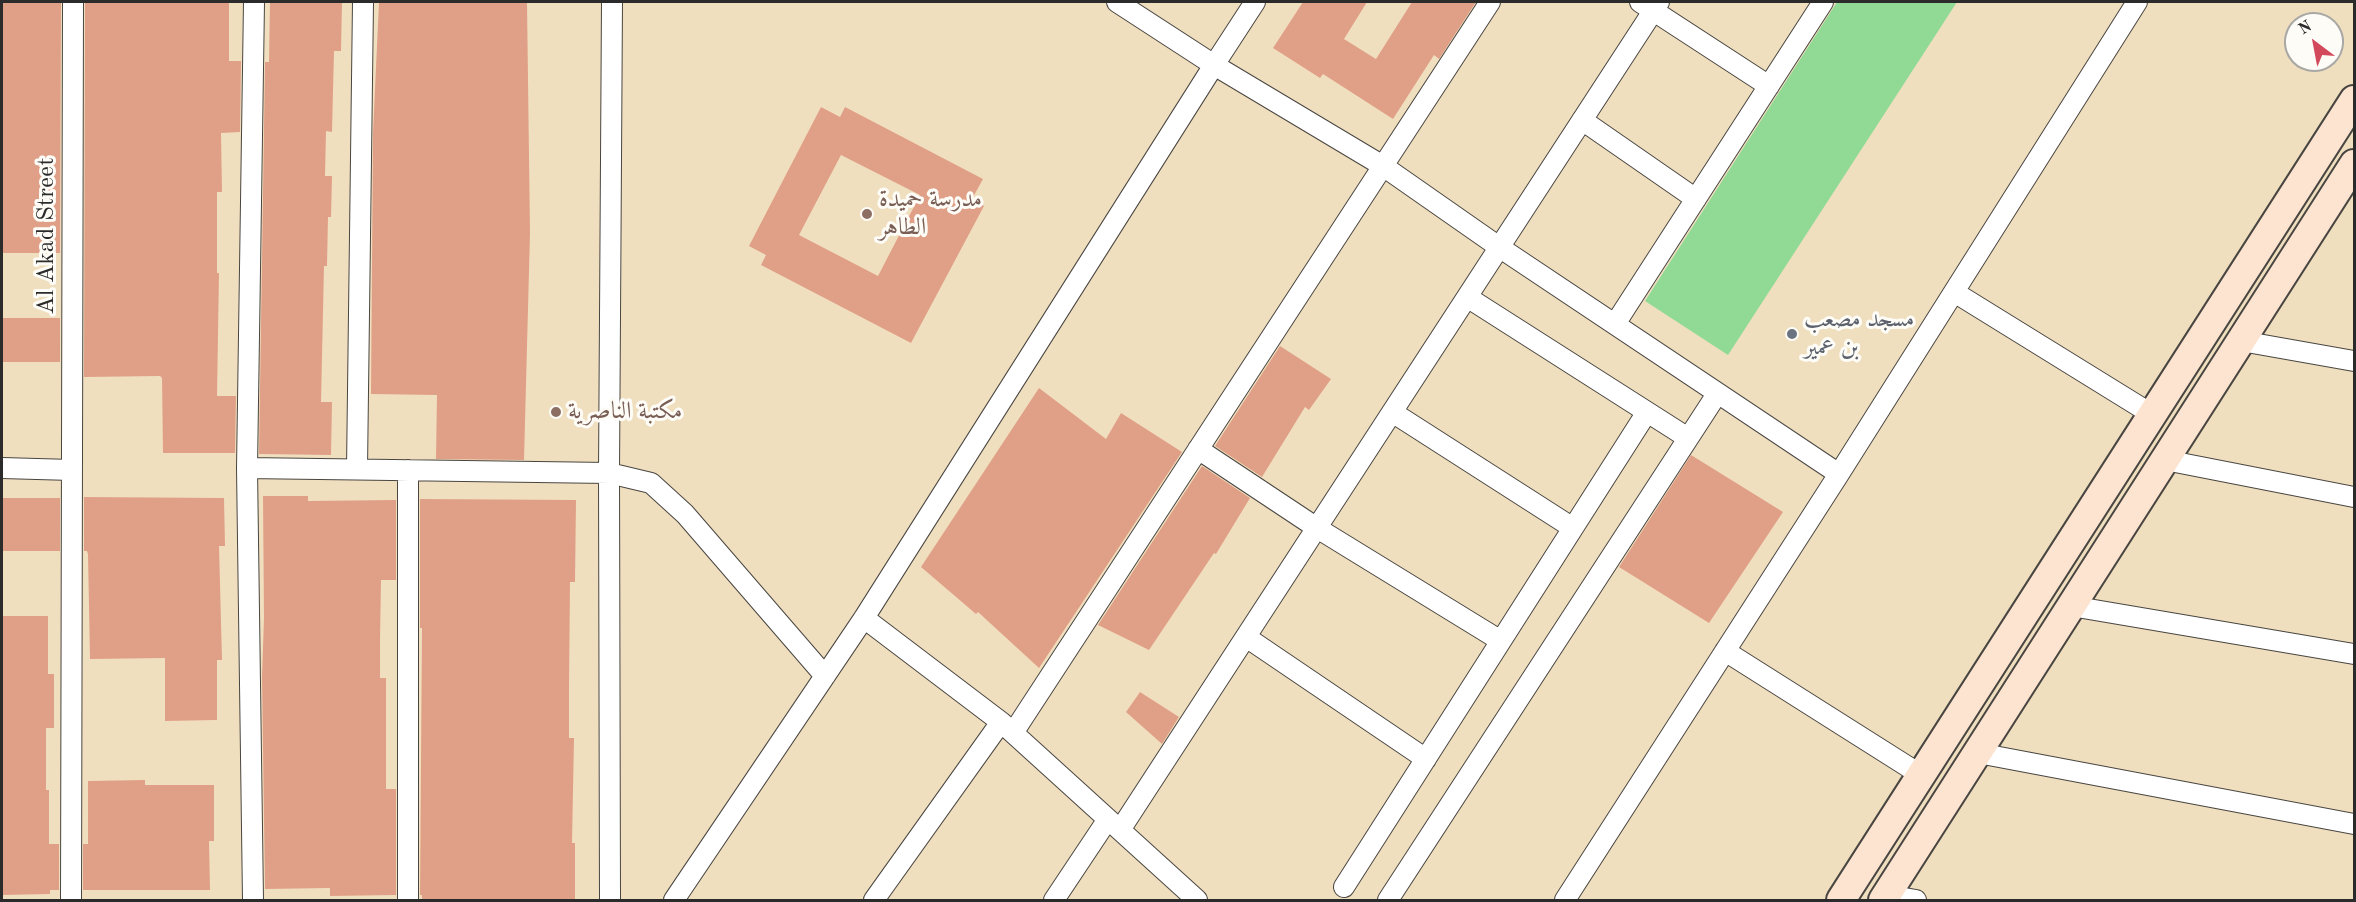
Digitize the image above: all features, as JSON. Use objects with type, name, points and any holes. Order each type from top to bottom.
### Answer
[{"type":"main road","points":[[1841,900],[2355,100]]},
{"type":"main road","points":[[1885,898],[2241,342],[2351,175]]},
{"type":"street","name":"Al Akad Street","points":[[71,900],[73,2]]},
{"type":"street","points":[[254,2],[247,468],[254,900]]},
{"type":"street","points":[[357,470],[363,2]]},
{"type":"street","points":[[610,900],[609,473],[612,2]]},
{"type":"street","points":[[1117,2],[1214,65],[1383,166],[1499,247],[1839,474]]},
{"type":"street","points":[[674,900],[864,618],[1255,2]]},
{"type":"street","points":[[874,900],[1007,727],[1198,450],[1490,2]]},
{"type":"street","points":[[1616,324],[1823,2]]},
{"type":"street","points":[[1565,900],[1839,474],[2137,2]]},
{"type":"street","points":[[1054,900],[1114,825],[1246,637],[1582,120],[1651,4],[1769,86]]},
{"type":"street","points":[[1582,120],[1696,199]]},
{"type":"street","points":[[1953,292],[2153,415]]},
{"type":"street","points":[[1467,297],[1688,438]]},
{"type":"street","points":[[2241,342],[2355,361]]},
{"type":"street","points":[[1388,900],[1717,394]]},
{"type":"street","points":[[1392,412],[1573,528]]},
{"type":"street","points":[[1344,887],[1647,412]]},
{"type":"street","points":[[1198,450],[1317,528],[1501,641]]},
{"type":"street","points":[[2165,460],[2355,497]]},
{"type":"street","points":[[2,468],[72,470]]},
{"type":"street","points":[[247,468],[609,473],[651,483],[685,514],[825,676]]},
{"type":"street","points":[[408,470],[408,900]]},
{"type":"street","points":[[2071,606],[2355,654]]},
{"type":"street","points":[[864,618],[1007,727],[1197,900]]},
{"type":"street","points":[[1246,637],[1426,759]]},
{"type":"street","points":[[1725,651],[1921,775]]},
{"type":"street","points":[[1978,753],[2355,824]]},
{"type":"street","points":[[1885,898],[1916,900]]},
{"type":"green space","points":[[1837,2],[1957,2],[1728,355],[1645,301]]},
{"type":"building","points":[[2,2],[61,2],[60,253],[2,253]]},
{"type":"building","points":[[85,2],[229,2],[229,61],[241,61],[240,132],[221,133],[222,192],[217,192],[217,273],[219,273],[217,396],[236,396],[235,453],[163,453],[162,378],[160,376],[84,377]]},
{"type":"building","points":[[270,2],[342,2],[341,51],[334,51],[332,132],[326,131],[325,176],[332,176],[327,266],[324,266],[321,402],[332,402],[331,455],[259,454],[265,62],[269,62]]},
{"type":"building","points":[[379,2],[527,2],[530,233],[524,460],[436,459],[437,395],[371,394],[373,133]]},
{"type":"building","points":[[1303,2],[1367,2],[1344,39],[1376,59],[1412,2],[1476,2],[1439,59],[1434,55],[1393,119],[1323,74],[1320,78],[1273,48]]},
{"type":"building","points":[[821,107],[840,117],[845,107],[983,179],[972,199],[984,206],[911,343],[761,265],[766,255],[749,246]],"holes":[[[841,155],[920,195],[878,276],[799,235]]]},
{"type":"building","points":[[2,318],[60,318],[60,362],[2,362]]},
{"type":"building","points":[[1280,346],[1331,379],[1309,410],[1305,407],[1262,477],[1215,446]]},
{"type":"building","points":[[1039,388],[1106,439],[1121,413],[1182,452],[1039,668],[978,612],[976,614],[921,567]]},
{"type":"building","points":[[1691,455],[1783,512],[1709,623],[1619,567]]},
{"type":"building","points":[[1202,466],[1250,498],[1216,554],[1214,553],[1149,650],[1098,625]]},
{"type":"building","points":[[263,496],[308,496],[308,501],[396,500],[396,580],[381,580],[380,678],[386,678],[386,789],[396,789],[396,895],[330,896],[330,888],[265,889],[262,677]]},
{"type":"building","points":[[84,497],[224,498],[225,546],[219,546],[222,660],[217,660],[217,720],[165,721],[165,658],[90,659],[88,554],[84,551]]},
{"type":"building","points":[[2,498],[60,498],[60,551],[2,551]]},
{"type":"building","points":[[420,499],[576,500],[575,582],[570,582],[569,687],[569,738],[574,738],[572,843],[575,843],[575,900],[422,900],[422,895],[420,895],[422,628],[420,628]]},
{"type":"building","points":[[2,616],[48,616],[48,674],[54,674],[54,728],[46,728],[46,790],[49,790],[49,844],[59,844],[59,890],[50,890],[50,894],[2,895]]},
{"type":"building","points":[[1140,692],[1179,717],[1162,744],[1126,712]]},
{"type":"building","points":[[145,780],[145,785],[214,785],[214,841],[209,841],[210,890],[83,890],[83,844],[88,844],[88,781]]},
{"type":"place","name":"مدرسة حميدة الطاهر","points":[[867,214]]},
{"type":"place","name":"مسجد مصعب بن عمير","points":[[1792,334]]},
{"type":"place","name":"مكتبة الناصرية","points":[[556,412]]}]
